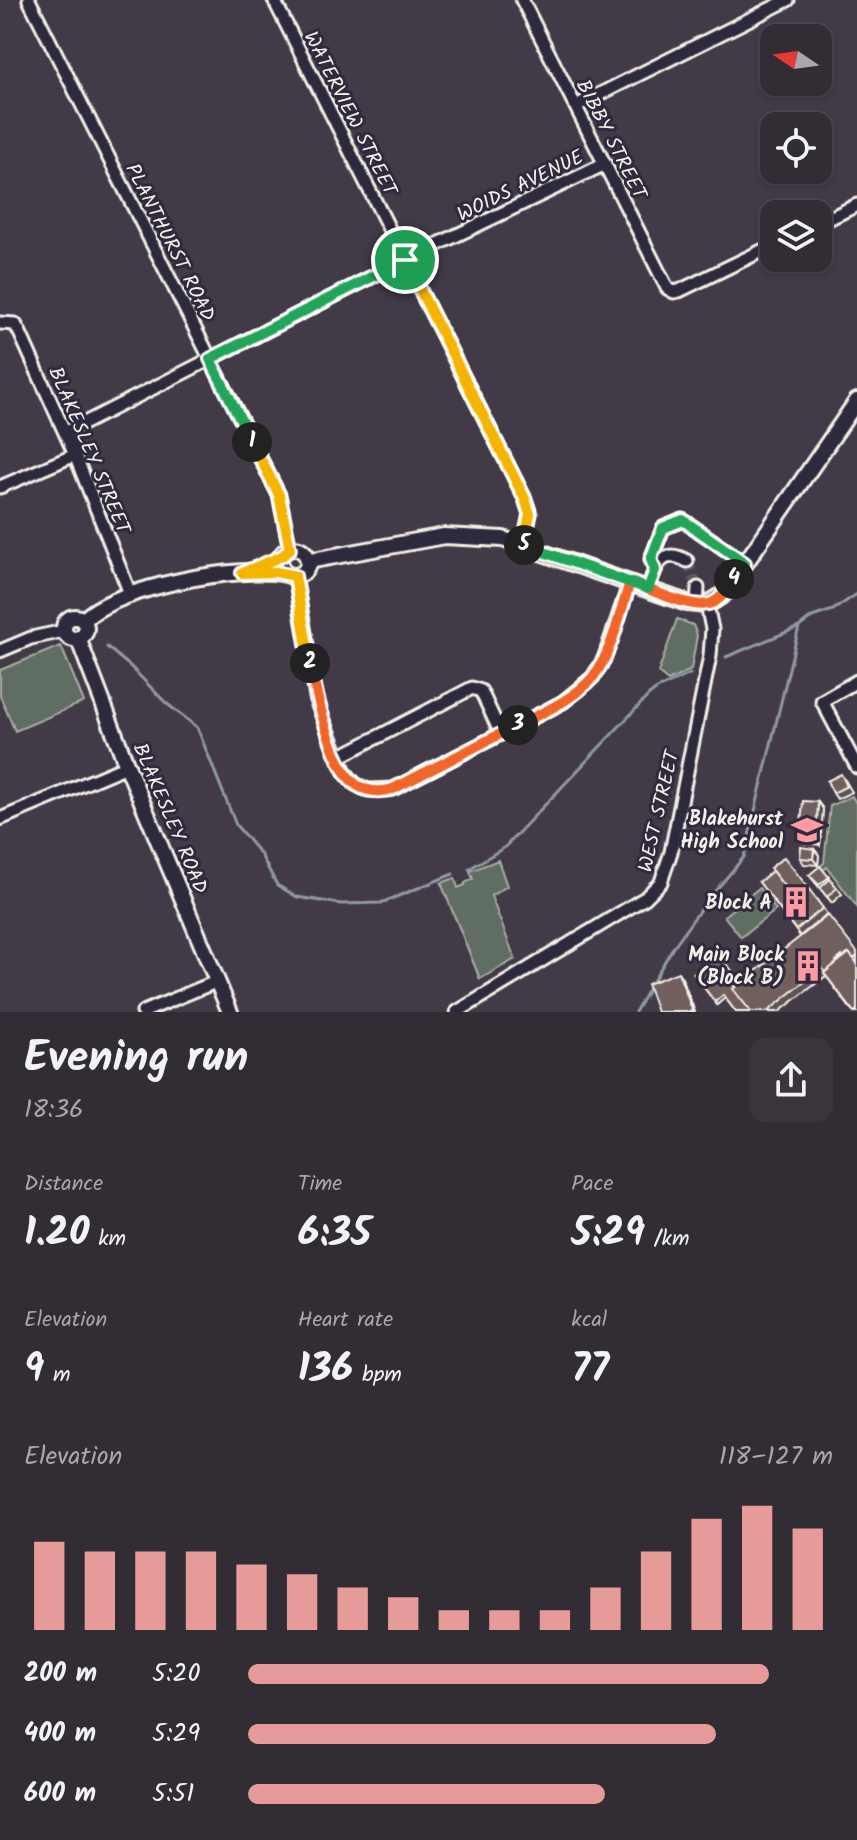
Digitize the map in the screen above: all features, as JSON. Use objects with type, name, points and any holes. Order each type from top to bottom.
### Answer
[{"type":"street","name":"PLANTHURST ROAD","points":[[29,0],[279,495],[286,552]]},
{"type":"street","name":"WATERVIEW STREET","points":[[274,0],[525,499],[530,514],[523,545]]},
{"type":"street","name":"BIBBY STREET","points":[[522,0],[661,278],[672,291],[684,289],[760,252]]},
{"type":"street","points":[[576,106],[788,0]]},
{"type":"street","name":"WOIDS AVENUE","points":[[65,433],[405,260],[605,164]]},
{"type":"street","points":[[832,217],[857,205]]},
{"type":"street","name":"BLAKESLEY STREET","points":[[5,323],[15,324],[20,333],[75,455],[131,596]]},
{"type":"street","points":[[308,561],[444,536],[503,539],[702,605],[724,594],[857,401]]},
{"type":"street","points":[[0,487],[75,455]]},
{"type":"street","points":[[655,570],[651,559],[663,528],[683,520],[745,563]]},
{"type":"street","points":[[242,573],[286,552],[302,551],[308,561]]},
{"type":"street","points":[[286,552],[280,565],[290,575],[317,703],[345,772],[355,784],[368,790],[384,791],[563,702],[593,677],[604,659],[630,582]]},
{"type":"street","points":[[648,589],[659,559],[679,556],[687,561]]},
{"type":"street","points":[[0,651],[31,638],[71,635],[64,624],[69,618],[77,617],[83,621],[89,614],[173,581],[268,571],[290,575],[304,572],[308,561]]},
{"type":"street","name":"WEST STREET","points":[[457,1012],[645,898],[661,882],[671,852],[710,656],[712,629],[698,588]]},
{"type":"street","name":"BLAKESLEY ROAD","points":[[71,635],[230,1012]]},
{"type":"street","points":[[857,681],[822,701],[857,767]]},
{"type":"street","points":[[339,757],[472,688],[481,691],[501,734]]},
{"type":"street","points":[[0,819],[127,766]]},
{"type":"street","points":[[143,1012],[218,981]]},
{"type":"green space","points":[[677,619],[693,625],[697,635],[691,670],[668,681],[658,673]]},
{"type":"green space","points":[[61,646],[84,702],[15,731],[0,696],[0,670]]},
{"type":"green space","points":[[852,796],[857,805],[857,907],[827,867],[816,877],[813,872],[824,863],[830,806]]},
{"type":"green space","points":[[498,860],[507,886],[491,896],[515,959],[480,979],[441,883],[455,878],[458,888],[473,879],[470,871]]},
{"type":"green space","points":[[759,888],[776,910],[741,937],[724,916]]},
{"type":"building","points":[[841,774],[847,786],[833,793],[827,781]]},
{"type":"building","points":[[803,801],[818,802],[816,839],[800,837]]},
{"type":"building","points":[[801,847],[814,849],[813,859],[800,858]]},
{"type":"building","points":[[784,857],[806,885],[792,896],[770,868]]},
{"type":"building","points":[[820,866],[829,877],[819,885],[809,875]]},
{"type":"building","name":"Block A","points":[[772,871],[794,899],[808,889],[823,908],[796,930],[759,882]]},
{"type":"building","points":[[830,879],[837,888],[827,897],[820,888]]},
{"type":"building","name":"Main Block (Block B)","points":[[828,915],[857,956],[854,959],[849,953],[825,972],[822,968],[767,1012],[751,1012],[733,989]]},
{"type":"building","points":[[849,953],[857,963],[857,1010],[854,1012],[824,973]]},
{"type":"building","points":[[719,954],[741,982],[733,989],[751,1012],[736,1012],[723,995],[715,1002],[694,974]]},
{"type":"building","points":[[678,972],[693,1012],[657,1012],[647,984]]},
{"type":"waterway","points":[[726,657],[799,627],[857,594]]},
{"type":"waterway","points":[[635,1012],[672,949],[704,904],[744,857],[799,627]]},
{"type":"waterway","points":[[107,647],[166,703],[197,727],[236,825],[261,855],[277,885],[297,897],[341,904],[381,903],[453,874]]},
{"type":"waterway","points":[[469,869],[505,847],[649,695],[690,674]]},
{"type":"tunnel","points":[[687,561],[698,588]]},
{"type":"place","name":"Blakehurst High School","points":[[807,830]]},
{"type":"place","name":"Block A","points":[[796,902]]},
{"type":"place","name":"Main Block (Block B)","points":[[808,966]]},
{"type":"route","points":[[405,260],[210,359],[279,495],[290,549],[282,556],[242,573],[268,571],[295,576],[317,703],[350,780],[362,788],[376,791],[393,789],[563,702],[593,677],[604,659],[630,582],[648,589],[687,603],[707,605],[724,594],[745,563],[683,520],[663,528],[651,559],[655,570],[648,589],[630,582],[523,545],[530,514],[525,499],[405,260]]}]
